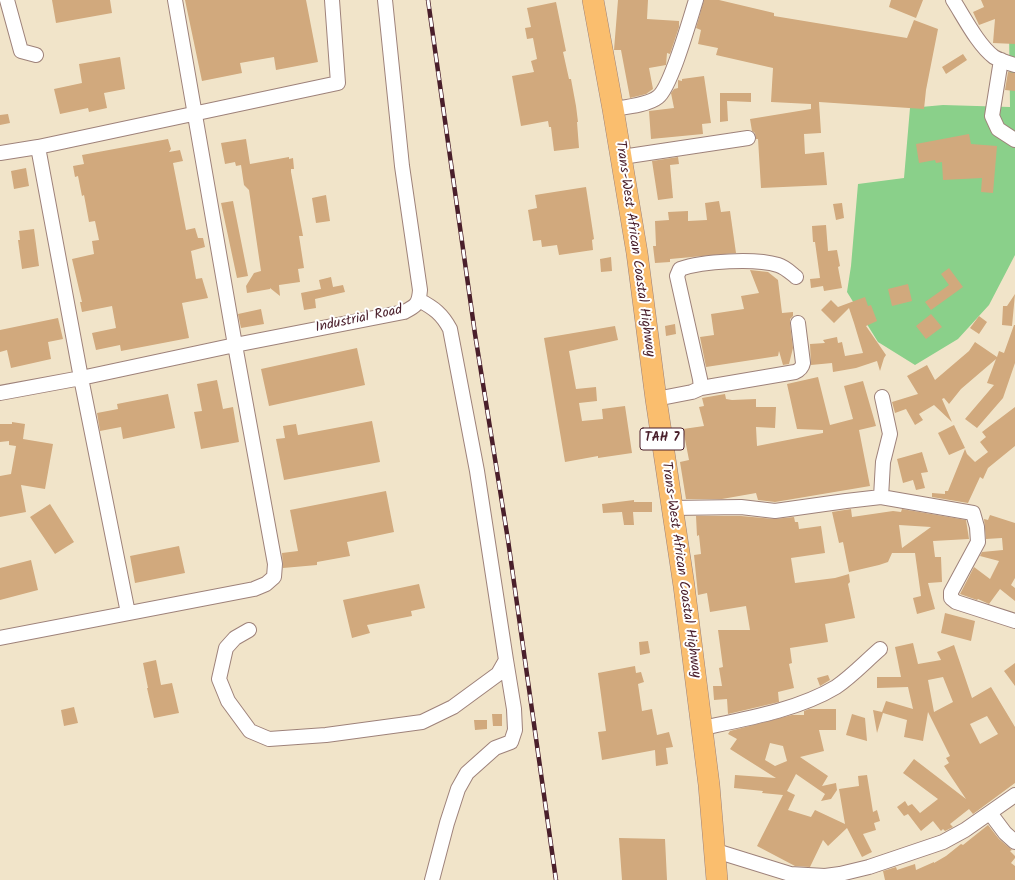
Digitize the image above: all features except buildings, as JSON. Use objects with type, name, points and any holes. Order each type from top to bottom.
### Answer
[{"type":"highway","name":"Trans-West African Coastal Highway","points":[[593,0],[622,157],[637,253],[656,400],[684,586],[716,851],[717,880]]},
{"type":"street","points":[[7,0],[21,51],[36,55]]},
{"type":"street","points":[[0,638],[254,589],[266,584],[274,577],[275,564],[174,0]]},
{"type":"street","points":[[0,153],[38,147],[338,83],[332,0]]},
{"type":"street","name":"Industrial Road","points":[[0,393],[81,378],[235,345],[404,312],[414,307],[419,300],[420,290],[402,166],[385,0]]},
{"type":"street","points":[[613,109],[645,103],[654,100],[660,95],[668,83],[696,0]]},
{"type":"street","points":[[953,0],[977,37],[993,56],[1015,65]]},
{"type":"street","points":[[1001,60],[992,116],[998,128],[1015,140]]},
{"type":"street","points":[[622,157],[748,138]]},
{"type":"street","points":[[38,147],[81,378],[128,613]]},
{"type":"street","points":[[701,388],[677,276],[680,269],[688,266],[732,261],[765,263],[780,265],[796,277]]},
{"type":"street","points":[[419,300],[436,310],[444,318],[450,329],[477,471],[514,709],[515,730],[511,742],[495,748],[467,773],[458,789],[447,823],[432,880]]},
{"type":"street","points":[[656,400],[692,392],[701,388],[795,372],[799,370],[802,368],[803,363],[798,323]]},
{"type":"street","points":[[881,497],[883,462],[890,434],[882,398]]},
{"type":"street","points":[[672,508],[741,507],[775,511],[881,497],[973,513],[977,526],[978,542],[951,592],[951,598],[956,602],[1015,620]]},
{"type":"street","points":[[249,630],[235,638],[226,648],[219,678],[228,700],[250,731],[269,739],[326,736],[422,722],[452,707],[498,674],[506,660]]},
{"type":"street","points":[[702,728],[759,716],[815,698],[836,687],[852,675],[880,649]]},
{"type":"street","points":[[716,851],[790,874],[825,876],[840,874],[869,867],[943,842],[960,833],[1015,795]]},
{"type":"street","points":[[990,813],[1005,833],[1015,842]]},
{"type":"green space","points":[[1015,0],[1015,255],[989,305],[958,339],[915,365],[878,342],[847,292],[851,266],[858,184],[904,178],[910,108],[943,105],[1010,107],[1009,27]]},
{"type":"railway","points":[[428,0],[475,334],[508,540],[556,880]]}]
